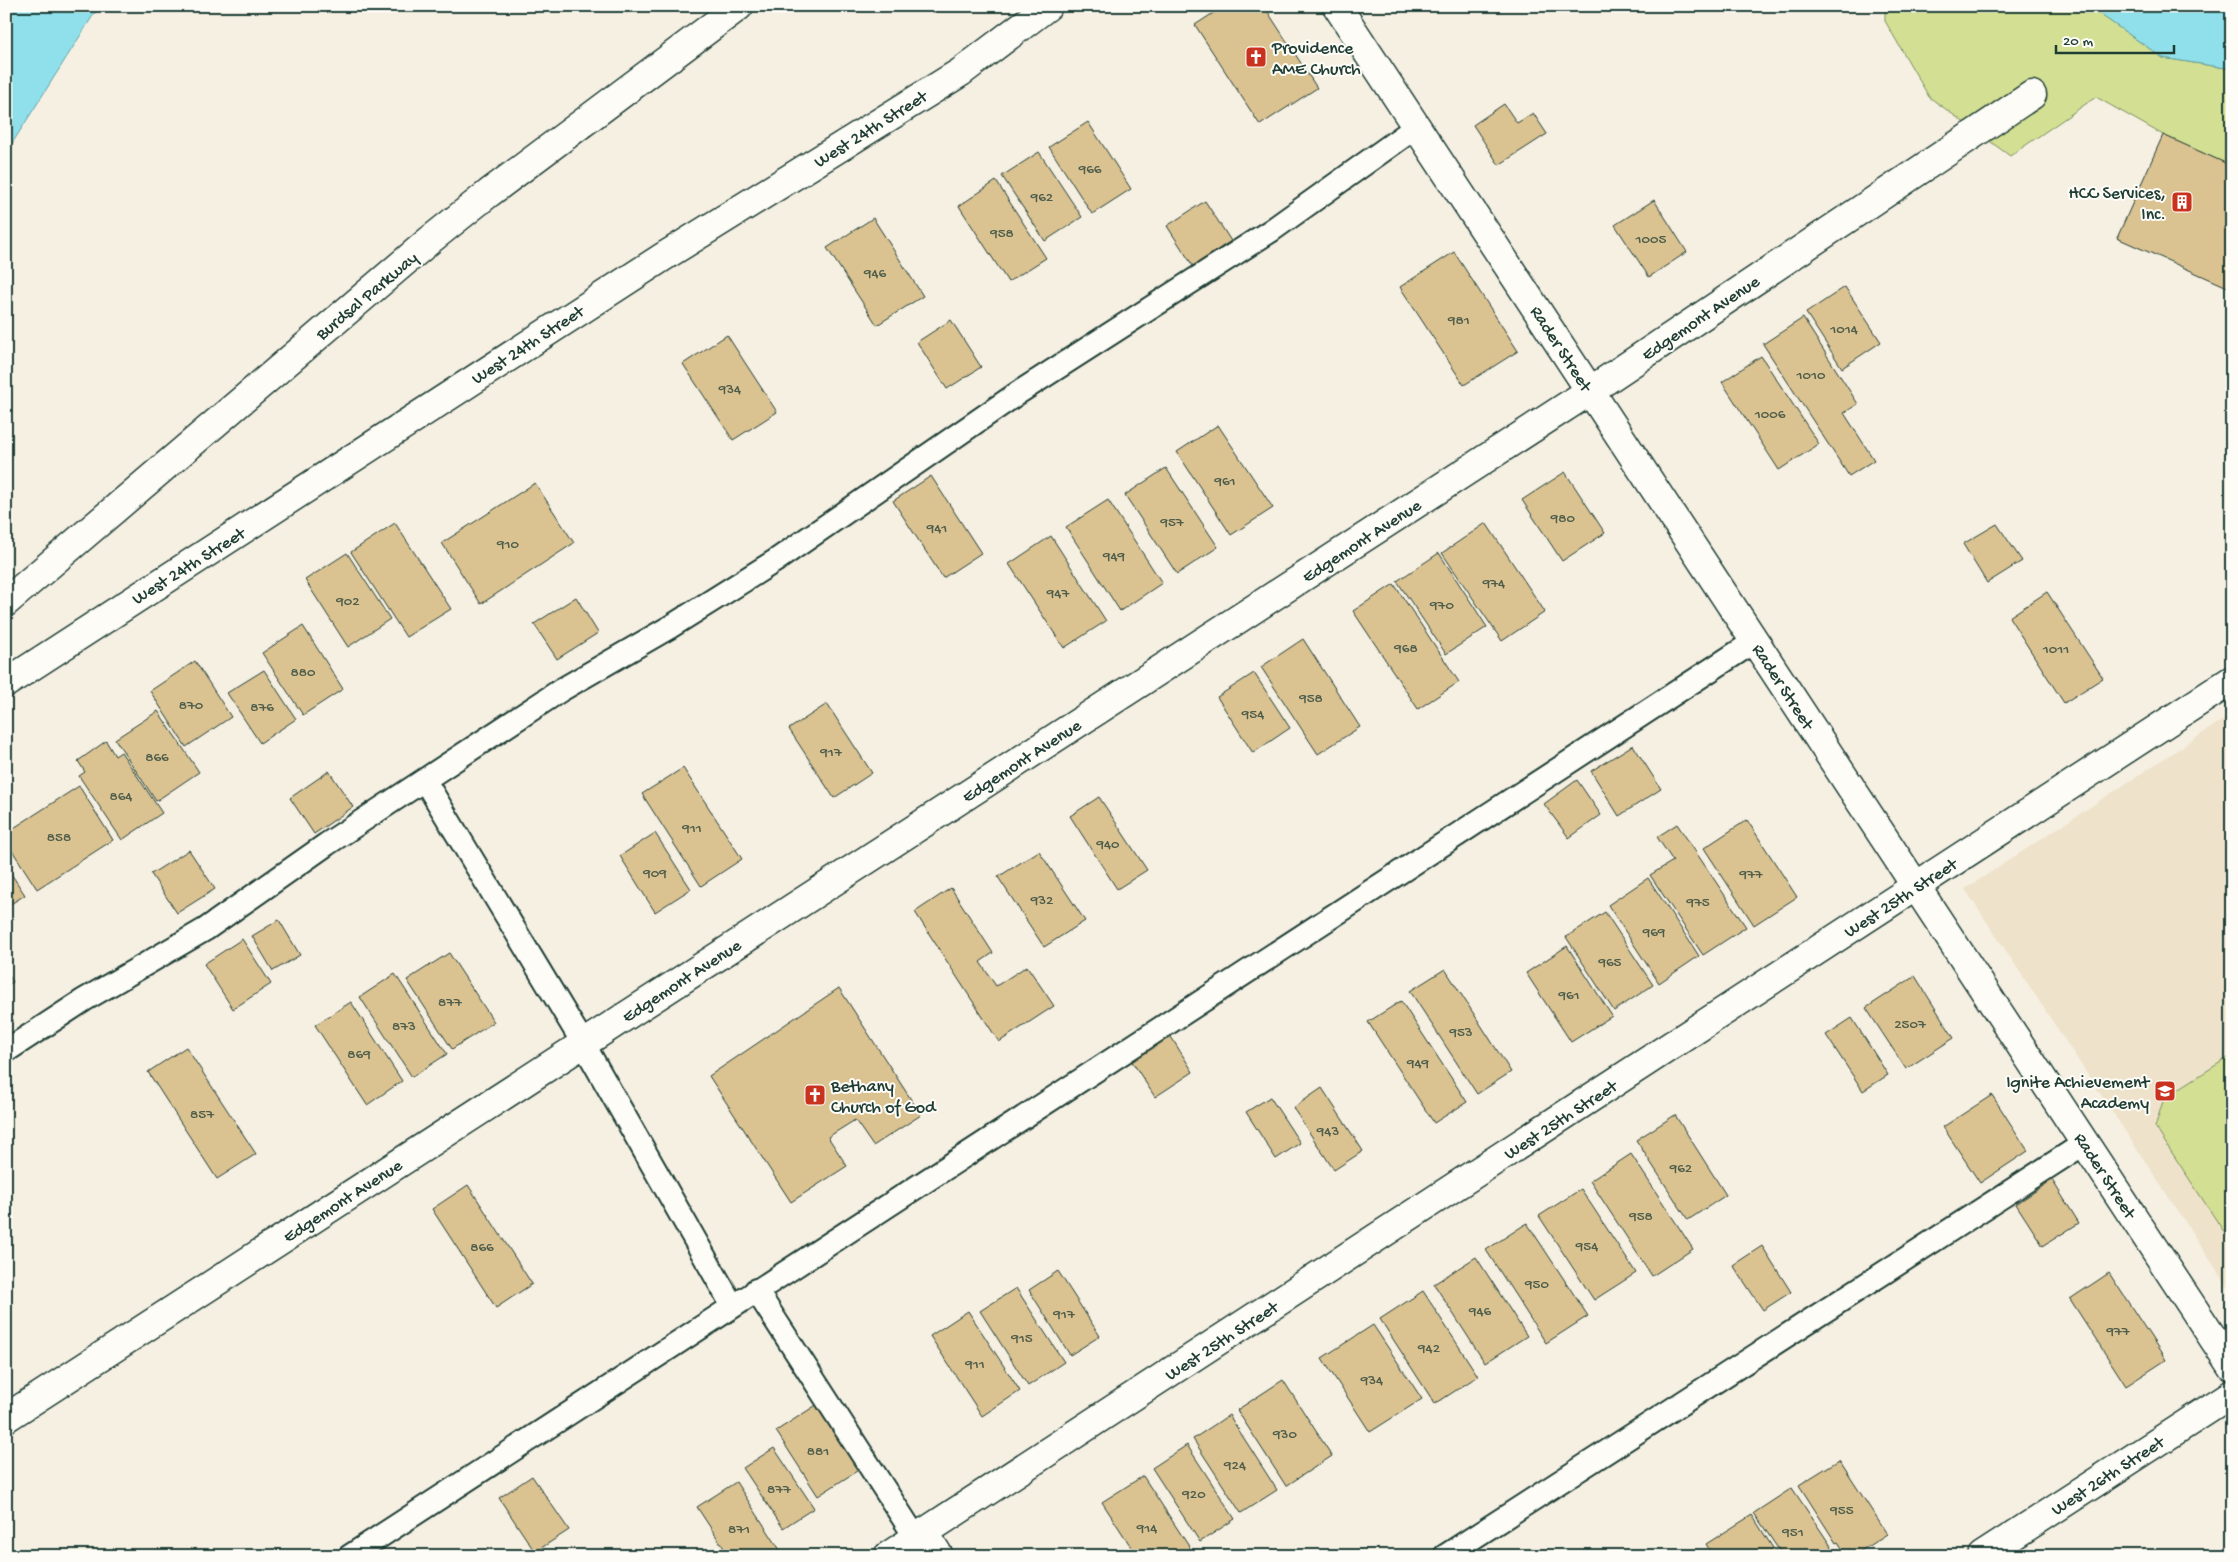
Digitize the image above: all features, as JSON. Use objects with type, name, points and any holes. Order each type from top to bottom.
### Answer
[{"type":"street","name":"Burdsal Parkway","points":[[6,602],[430,240],[739,6]]},
{"type":"street","name":"West 24th Street","points":[[6,683],[638,273],[961,72],[1048,6]]},
{"type":"street","name":"Rader Street","points":[[1336,6],[2232,1367]]},
{"type":"street","name":"Edgemont Avenue","points":[[6,1418],[1590,391],[2032,95]]},
{"type":"street","name":"West 25th Street","points":[[888,1556],[2232,680]]},
{"type":"street","name":"West 26th Street","points":[[1982,1556],[2232,1394]]},
{"type":"street","points":[[920,1535],[939,1556]]},
{"type":"lane","points":[[6,1051],[84,1000],[206,929],[327,844],[561,690],[670,627],[775,561],[1018,393],[1272,230],[1416,127]]},
{"type":"lane","points":[[350,1556],[732,1305],[1755,641]]},
{"type":"lane","points":[[425,781],[583,1043],[732,1305]]},
{"type":"lane","points":[[1444,1556],[2085,1143]]},
{"type":"lane","points":[[756,1290],[920,1535]]},
{"type":"shaded area","name":"Ignite Achievement Academy","points":[[2232,714],[2232,1293],[1965,889]]},
{"type":"green space","points":[[1885,6],[2088,6],[2163,58],[2232,69],[2232,166],[2163,135],[2096,97],[2010,156],[1929,97],[1885,21]]},
{"type":"green space","points":[[2232,1055],[2232,1244],[2155,1127],[2164,1098]]},
{"type":"water","points":[[6,6],[99,6],[6,153]]},
{"type":"water","points":[[2088,6],[2232,6],[2232,69],[2163,58]]},
{"type":"building","name":"Providence AME Church","points":[[1224,6],[1264,6],[1317,88],[1260,125],[1195,25]]},
{"type":"building","points":[[1504,104],[1517,123],[1533,113],[1547,134],[1499,165],[1473,125]]},
{"type":"building","points":[[1088,122],[1131,189],[1092,214],[1049,147]]},
{"type":"building","name":"HCC Services, Inc.","points":[[2163,135],[2232,166],[2232,289],[2117,238]]},
{"type":"building","points":[[1039,152],[1082,217],[1045,241],[1002,176]]},
{"type":"building","points":[[996,181],[1046,258],[1008,282],[959,206]]},
{"type":"building","points":[[1654,200],[1687,252],[1649,277],[1615,225]]},
{"type":"building","points":[[1205,201],[1231,241],[1193,266],[1167,226]]},
{"type":"building","points":[[873,218],[923,296],[877,325],[827,248]]},
{"type":"building","points":[[1454,252],[1518,351],[1464,385],[1400,287]]},
{"type":"building","points":[[1845,287],[1881,342],[1842,368],[1806,313]]},
{"type":"building","points":[[1803,318],[1858,404],[1844,413],[1874,460],[1849,476],[1763,344]]},
{"type":"building","points":[[951,320],[981,367],[947,389],[917,342]]},
{"type":"building","points":[[727,335],[777,412],[733,440],[683,364]]},
{"type":"building","points":[[1761,356],[1819,444],[1779,470],[1722,382]]},
{"type":"building","points":[[1218,425],[1273,508],[1231,535],[1177,452]]},
{"type":"building","points":[[1166,468],[1218,547],[1177,574],[1125,495]]},
{"type":"building","points":[[1565,472],[1605,533],[1562,561],[1522,500]]},
{"type":"building","points":[[931,476],[981,553],[943,578],[893,501]]},
{"type":"building","points":[[535,483],[574,543],[481,604],[442,543]]},
{"type":"building","points":[[1108,500],[1162,583],[1120,611],[1066,527]]},
{"type":"building","points":[[395,523],[451,609],[406,637],[351,552]]},
{"type":"building","points":[[1486,523],[1545,612],[1502,641],[1442,553]]},
{"type":"building","points":[[1997,524],[2022,561],[1987,583],[1963,544]]},
{"type":"building","points":[[1051,536],[1106,621],[1064,648],[1009,564]]},
{"type":"building","points":[[347,553],[390,619],[348,647],[305,580]]},
{"type":"building","points":[[1439,553],[1487,627],[1446,654],[1397,581]]},
{"type":"building","points":[[1394,584],[1459,682],[1418,709],[1353,611]]},
{"type":"building","points":[[2047,592],[2103,678],[2064,703],[2009,617]]},
{"type":"building","points":[[576,597],[598,633],[557,659],[534,624]]},
{"type":"building","points":[[303,626],[343,689],[303,715],[262,653]]},
{"type":"building","points":[[1303,639],[1360,727],[1318,754],[1261,667]]},
{"type":"building","points":[[195,661],[231,717],[186,747],[150,691]]},
{"type":"building","points":[[264,670],[296,719],[260,743],[227,693]]},
{"type":"building","points":[[1254,673],[1290,728],[1253,753],[1217,697]]},
{"type":"building","points":[[827,704],[872,773],[834,798],[789,729]]},
{"type":"building","points":[[158,711],[199,772],[156,801],[115,739]]},
{"type":"building","points":[[106,741],[115,756],[121,752],[162,813],[122,840],[79,776],[85,772],[78,761]]},
{"type":"building","points":[[1633,745],[1661,789],[1619,816],[1591,771]]},
{"type":"building","points":[[683,768],[742,859],[701,886],[642,794]]},
{"type":"building","points":[[329,771],[353,807],[314,834],[290,798]]},
{"type":"building","points":[[1577,780],[1601,815],[1569,838],[1544,804]]},
{"type":"building","points":[[79,786],[113,840],[37,889],[6,841],[6,833]]},
{"type":"building","points":[[1099,797],[1147,870],[1117,889],[1070,816]]},
{"type":"building","points":[[1747,820],[1797,897],[1754,925],[1704,848]]},
{"type":"building","points":[[1677,824],[1746,927],[1703,955],[1650,875],[1673,861],[1657,837]]},
{"type":"building","points":[[655,833],[691,889],[655,912],[620,856]]},
{"type":"building","points":[[189,850],[215,889],[177,913],[151,874]]},
{"type":"building","points":[[1039,851],[1085,921],[1044,947],[998,877]]},
{"type":"building","points":[[6,866],[25,895],[6,907]]},
{"type":"building","points":[[1648,878],[1699,956],[1659,983],[1608,905]]},
{"type":"building","points":[[951,888],[993,953],[980,962],[996,986],[1027,966],[1054,1006],[999,1042],[915,912]]},
{"type":"building","points":[[1605,912],[1653,985],[1614,1011],[1566,937]]},
{"type":"building","points":[[279,920],[300,955],[273,971],[252,936]]},
{"type":"building","points":[[242,939],[271,984],[233,1009],[204,964]]},
{"type":"building","points":[[1567,946],[1612,1016],[1571,1042],[1526,973]]},
{"type":"building","points":[[449,953],[494,1022],[452,1049],[407,980]]},
{"type":"building","points":[[1445,969],[1511,1072],[1477,1094],[1410,991]]},
{"type":"building","points":[[6,971],[13,982],[6,986]]},
{"type":"building","points":[[395,974],[447,1054],[412,1077],[360,997]]},
{"type":"building","points":[[1915,976],[1954,1038],[1906,1069],[1866,1008]]},
{"type":"building","name":"Bethany Church of God","points":[[839,988],[921,1115],[873,1146],[855,1120],[828,1137],[847,1166],[791,1202],[709,1076]]},
{"type":"building","points":[[1401,1001],[1467,1102],[1434,1123],[1368,1022]]},
{"type":"building","points":[[351,1002],[402,1081],[367,1105],[315,1025]]},
{"type":"building","points":[[1852,1018],[1888,1075],[1863,1091],[1826,1035]]},
{"type":"building","points":[[1168,1032],[1193,1072],[1155,1097],[1129,1057]]},
{"type":"building","points":[[186,1047],[256,1154],[217,1179],[148,1072]]},
{"type":"building","points":[[1322,1088],[1363,1151],[1334,1170],[1293,1108]]},
{"type":"building","points":[[1992,1095],[2028,1151],[1980,1183],[1943,1127]]},
{"type":"building","points":[[1270,1097],[1300,1143],[1276,1159],[1246,1112]]},
{"type":"building","points":[[1675,1115],[1726,1195],[1688,1220],[1636,1140]]},
{"type":"building","points":[[1631,1154],[1693,1249],[1652,1276],[1590,1181]]},
{"type":"building","points":[[2052,1180],[2079,1223],[2043,1246],[2016,1204]]},
{"type":"building","points":[[468,1185],[532,1284],[496,1308],[432,1209]]},
{"type":"building","points":[[1581,1189],[1636,1273],[1594,1300],[1539,1216]]},
{"type":"building","points":[[1527,1223],[1588,1316],[1546,1343],[1486,1250]]},
{"type":"building","points":[[1762,1246],[1791,1292],[1763,1310],[1733,1265]]},
{"type":"building","points":[[1476,1257],[1527,1336],[1485,1363],[1434,1284]]},
{"type":"building","points":[[1058,1271],[1100,1336],[1070,1355],[1029,1290]]},
{"type":"building","points":[[2109,1273],[2166,1360],[2126,1386],[2070,1299]]},
{"type":"building","points":[[1016,1288],[1064,1362],[1028,1386],[980,1311]]},
{"type":"building","points":[[1423,1291],[1478,1376],[1435,1404],[1380,1319]]},
{"type":"building","points":[[968,1311],[1020,1391],[982,1416],[930,1336]]},
{"type":"building","points":[[1373,1325],[1422,1399],[1370,1432],[1322,1358]]},
{"type":"building","points":[[1283,1380],[1332,1456],[1286,1486],[1237,1410]]},
{"type":"building","points":[[818,1404],[860,1469],[818,1496],[776,1431]]},
{"type":"building","points":[[1229,1415],[1277,1490],[1241,1513],[1193,1439]]},
{"type":"building","points":[[1187,1445],[1235,1519],[1200,1542],[1152,1468]]},
{"type":"building","points":[[774,1448],[814,1508],[783,1528],[743,1468]]},
{"type":"building","points":[[1839,1460],[1887,1534],[1853,1556],[1847,1556],[1838,1542],[1836,1543],[1799,1485]]},
{"type":"building","points":[[532,1476],[569,1530],[535,1552],[499,1498]]},
{"type":"building","points":[[1143,1476],[1192,1551],[1185,1556],[1137,1556],[1102,1502]]},
{"type":"building","points":[[736,1482],[780,1550],[771,1556],[729,1556],[697,1507]]},
{"type":"building","points":[[1792,1488],[1833,1549],[1822,1556],[1783,1556],[1754,1513]]},
{"type":"building","points":[[1752,1515],[1778,1556],[1713,1556],[1706,1544]]},
{"type":"building","points":[[645,1548],[650,1556],[633,1556]]},
{"type":"place","name":"Providence AME Church","points":[[1256,57]]},
{"type":"place","name":"HCC Services, Inc.","points":[[2182,202]]},
{"type":"place","name":"Ignite Achievement Academy","points":[[2165,1091]]},
{"type":"place","name":"Bethany Church of God","points":[[815,1095]]}]
